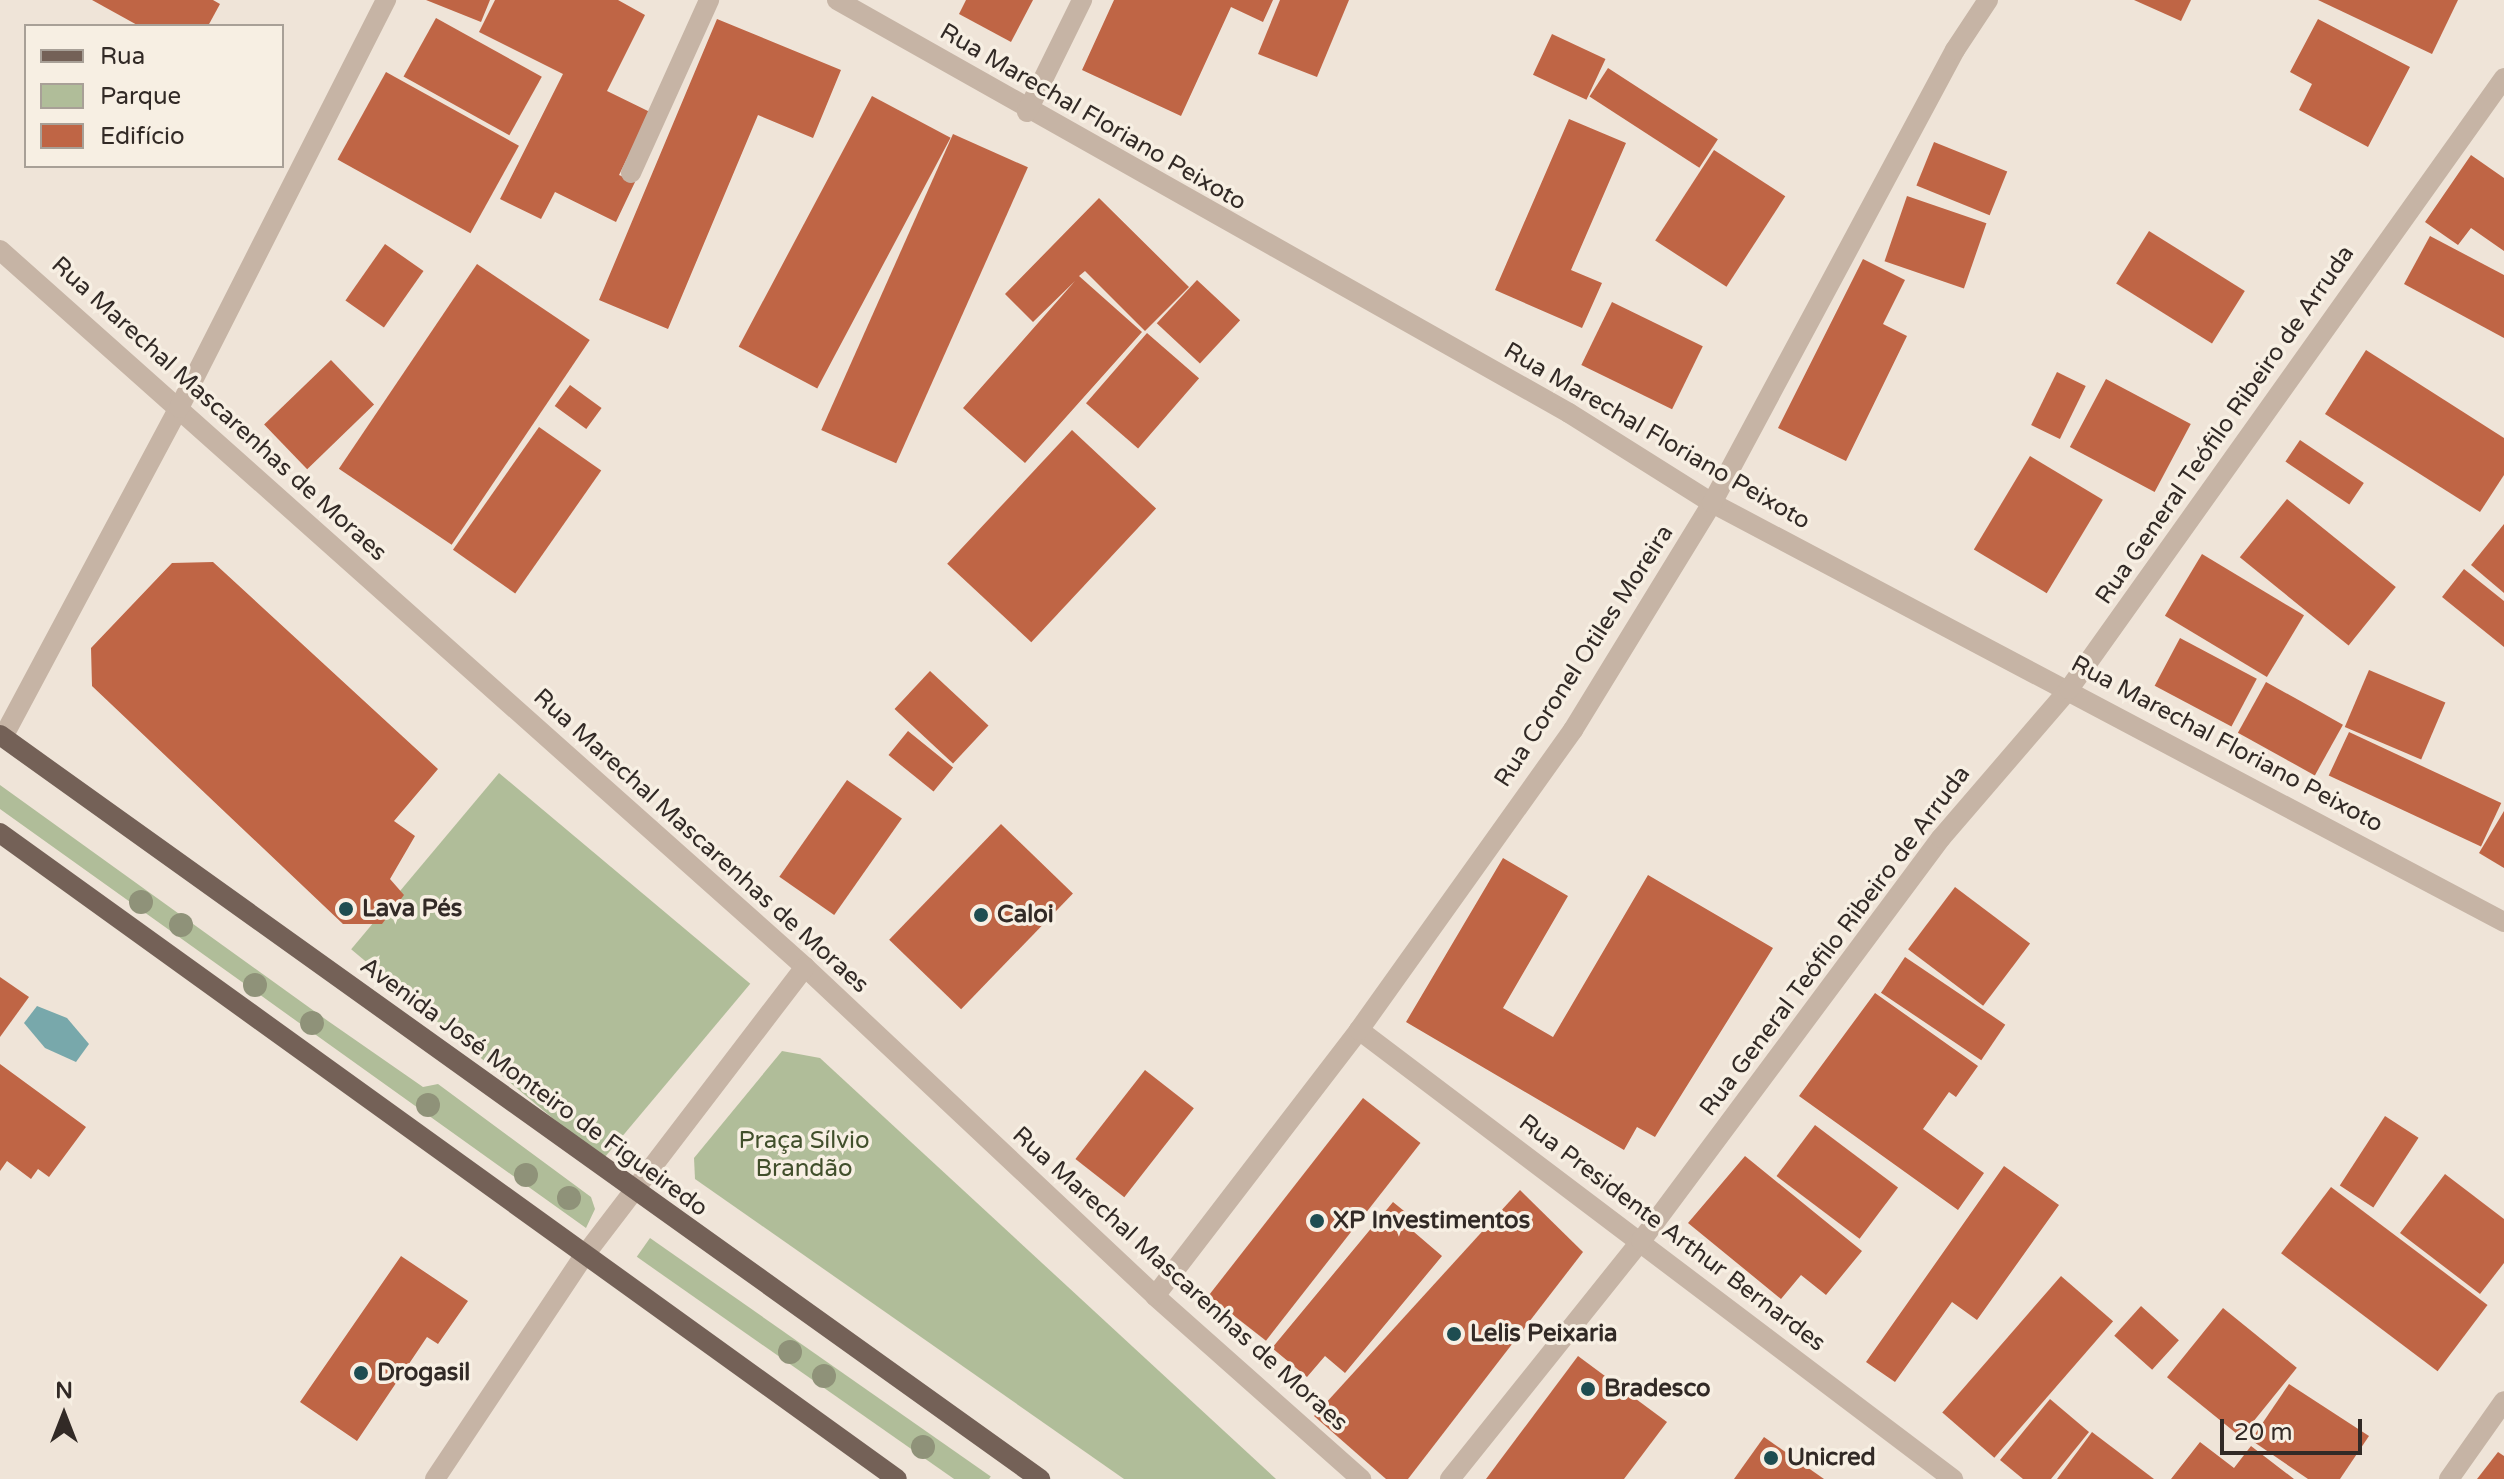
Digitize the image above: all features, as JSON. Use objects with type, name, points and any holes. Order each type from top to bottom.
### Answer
[{"type":"main road","name":"Avenida José Monteiro de Figueiredo","points":[[1,736],[633,1191],[1040,1479]]},
{"type":"main road","points":[[0,833],[897,1479]]},
{"type":"street","points":[[1,736],[179,408],[386,0]]},
{"type":"street","points":[[631,173],[709,0]]},
{"type":"street","name":"Rua Marechal Floriano Peixoto","points":[[837,0],[1027,112],[1569,413],[1712,503],[2069,689],[2504,922]]},
{"type":"street","points":[[1027,112],[1082,0]]},
{"type":"street","name":"Rua Coronel Otiles Moreira","points":[[1155,1296],[1359,1030],[1573,730],[1712,503],[1955,50],[1988,0]]},
{"type":"street","name":"Rua General Teófilo Ribeiro de Arruda","points":[[1450,1479],[1641,1241],[1941,838],[2069,689],[2504,78]]},
{"type":"street","name":"Rua Marechal Mascarenhas de Moraes","points":[[0,250],[805,967],[1155,1296],[1361,1479]]},
{"type":"street","points":[[435,1479],[584,1256],[805,967]]},
{"type":"street","name":"Rua Presidente Arthur Bernardes","points":[[1359,1030],[1953,1479]]},
{"type":"street","points":[[2449,1479],[2504,1401]]},
{"type":"green space","points":[[499,773],[750,984],[602,1160],[351,949]]},
{"type":"green space","points":[[0,785],[328,1021],[423,1087],[438,1084],[591,1197],[595,1209],[586,1228],[0,809]]},
{"type":"green space","name":"Praça Sílvio Brandão","points":[[782,1051],[820,1058],[1276,1479],[1124,1479],[695,1179],[694,1158]]},
{"type":"green space","points":[[650,1238],[991,1477],[954,1479],[637,1257]]},
{"type":"water","points":[[37,1006],[67,1018],[89,1044],[76,1062],[45,1048],[24,1023]]},
{"type":"building","points":[[92,0],[213,0],[220,4],[209,24],[135,24]]},
{"type":"building","points":[[426,0],[490,0],[481,22]]},
{"type":"building","points":[[495,0],[618,0],[645,15],[607,91],[650,112],[619,175],[635,182],[616,222],[555,192],[541,219],[500,199],[563,74],[479,32]]},
{"type":"building","points":[[966,0],[1033,0],[1011,42],[959,14]]},
{"type":"building","points":[[1114,0],[1273,0],[1263,22],[1231,7],[1181,116],[1082,70]]},
{"type":"building","points":[[1280,0],[1349,0],[1317,77],[1258,54]]},
{"type":"building","points":[[2134,0],[2191,0],[2181,21]]},
{"type":"building","points":[[2318,0],[2458,0],[2432,54]]},
{"type":"building","points":[[436,18],[542,77],[509,135],[404,77]]},
{"type":"building","points":[[717,19],[841,70],[813,138],[758,115],[668,329],[599,300]]},
{"type":"building","points":[[2318,19],[2410,67],[2368,147],[2299,110],[2312,84],[2290,72]]},
{"type":"building","points":[[1552,34],[1605,59],[1586,100],[1533,75]]},
{"type":"building","points":[[1608,68],[1718,139],[1699,168],[1589,97]]},
{"type":"building","points":[[386,72],[519,146],[470,233],[338,159]]},
{"type":"building","points":[[872,96],[951,138],[817,389],[739,347]]},
{"type":"building","points":[[1569,119],[1626,143],[1571,270],[1602,283],[1582,328],[1495,290]]},
{"type":"building","points":[[953,134],[1028,167],[896,463],[821,430]]},
{"type":"building","points":[[1934,142],[2007,172],[1990,215],[1916,186]]},
{"type":"building","points":[[1714,150],[1785,196],[1726,287],[1655,241]]},
{"type":"building","points":[[2471,155],[2504,178],[2504,251],[2471,228],[2458,245],[2425,222]]},
{"type":"building","points":[[1907,196],[1986,223],[1964,289],[1885,261]]},
{"type":"building","points":[[1099,198],[1189,287],[1145,331],[1085,271],[1079,276],[1142,332],[1025,463],[963,408],[1075,281],[1033,322],[1005,294]]},
{"type":"building","points":[[2149,231],[2245,291],[2212,343],[2116,284]]},
{"type":"building","points":[[2430,236],[2504,275],[2504,338],[2404,284]]},
{"type":"building","points":[[385,244],[424,271],[384,327],[345,301]]},
{"type":"building","points":[[1863,259],[1905,280],[1883,324],[1907,336],[1846,461],[1778,428]]},
{"type":"building","points":[[477,264],[590,340],[452,545],[339,469]]},
{"type":"building","points":[[1197,280],[1240,320],[1200,363],[1157,323]]},
{"type":"building","points":[[1612,302],[1703,346],[1672,409],[1581,365]]},
{"type":"building","points":[[1147,333],[1199,378],[1138,448],[1086,403]]},
{"type":"building","points":[[2366,350],[2504,438],[2504,475],[2480,512],[2325,414]]},
{"type":"building","points":[[331,360],[374,405],[307,469],[264,425]]},
{"type":"building","points":[[2057,372],[2086,386],[2060,439],[2031,425]]},
{"type":"building","points":[[2106,379],[2191,424],[2155,492],[2070,447]]},
{"type":"building","points":[[570,385],[602,408],[586,429],[555,406]]},
{"type":"building","points":[[539,427],[601,471],[515,593],[453,550]]},
{"type":"building","points":[[1072,430],[1156,508],[1031,642],[947,564]]},
{"type":"building","points":[[2300,440],[2364,483],[2349,505],[2285,462]]},
{"type":"building","points":[[2030,456],[2103,500],[2047,593],[1974,549]]},
{"type":"building","points":[[2287,499],[2396,587],[2349,645],[2240,557]]},
{"type":"building","points":[[2504,524],[2504,593],[2471,565]]},
{"type":"building","points":[[2202,554],[2304,615],[2267,677],[2165,616]]},
{"type":"building","points":[[213,562],[438,769],[394,821],[415,836],[390,879],[404,895],[382,924],[343,924],[92,686],[91,648],[172,563]]},
{"type":"building","points":[[2464,569],[2504,601],[2504,647],[2442,597]]},
{"type":"building","points":[[2180,638],[2257,679],[2231,727],[2155,686]]},
{"type":"building","points":[[2369,670],[2445,702],[2421,760],[2345,727]]},
{"type":"building","points":[[930,671],[989,726],[953,764],[895,709]]},
{"type":"building","points":[[2266,682],[2343,725],[2315,775],[2238,733]]},
{"type":"building","points":[[908,731],[953,768],[934,792],[888,755]]},
{"type":"building","points":[[2349,732],[2501,803],[2481,847],[2329,776]]},
{"type":"building","points":[[847,780],[902,818],[834,915],[779,877]]},
{"type":"building","points":[[2504,811],[2504,868],[2479,853]]},
{"type":"building","name":"Caloi","points":[[1001,824],[1073,893],[961,1009],[889,940]]},
{"type":"building","points":[[1503,858],[1568,896],[1503,1008],[1553,1037],[1648,875],[1773,948],[1655,1137],[1637,1127],[1624,1150],[1406,1022]]},
{"type":"building","points":[[1955,887],[2030,944],[1983,1006],[1908,949]]},
{"type":"building","points":[[1905,957],[2005,1025],[1981,1060],[1881,993]]},
{"type":"building","points":[[0,977],[29,997],[0,1037]]},
{"type":"building","points":[[1875,993],[1978,1066],[1956,1097],[1949,1092],[1923,1129],[1984,1173],[1958,1210],[1799,1096]]},
{"type":"building","points":[[0,1064],[86,1127],[49,1177],[38,1169],[31,1179],[7,1161],[0,1171]]},
{"type":"building","points":[[1145,1070],[1194,1108],[1124,1197],[1075,1159]]},
{"type":"building","name":"XP Investimentos","points":[[1363,1098],[1421,1143],[1266,1341],[1208,1296]]},
{"type":"building","points":[[2385,1116],[2419,1138],[2373,1207],[2340,1186]]},
{"type":"building","points":[[1815,1125],[1898,1188],[1860,1239],[1776,1176]]},
{"type":"building","points":[[1745,1156],[1862,1251],[1826,1295],[1801,1275],[1781,1299],[1688,1223]]},
{"type":"building","points":[[2004,1166],[2059,1205],[1977,1320],[1952,1302],[1895,1382],[1866,1362]]},
{"type":"building","points":[[2445,1174],[2504,1219],[2504,1263],[2480,1294],[2400,1233]]},
{"type":"building","points":[[2331,1187],[2488,1305],[2438,1371],[2281,1253]]},
{"type":"building","name":"Lelis Peixaria","points":[[1520,1190],[1583,1252],[1408,1479],[1386,1479],[1314,1416]]},
{"type":"building","points":[[1393,1202],[1420,1224],[1414,1232],[1442,1256],[1345,1373],[1325,1356],[1307,1377],[1272,1348]]},
{"type":"building","name":"Drogasil","points":[[401,1256],[468,1301],[438,1344],[427,1337],[357,1441],[300,1402]]},
{"type":"building","points":[[2061,1276],[2113,1321],[1994,1458],[1942,1413]]},
{"type":"building","points":[[2141,1306],[2179,1340],[2152,1370],[2114,1336]]},
{"type":"building","points":[[2223,1308],[2297,1368],[2241,1437],[2167,1377]]},
{"type":"building","name":"Bradesco","points":[[1578,1356],[1667,1422],[1624,1479],[1486,1479]]},
{"type":"building","points":[[2289,1384],[2369,1436],[2340,1479],[2308,1479],[2251,1440]]},
{"type":"building","points":[[2050,1399],[2089,1432],[2051,1479],[2023,1479],[2000,1460]]},
{"type":"building","points":[[2092,1432],[2154,1479],[2057,1479]]},
{"type":"building","name":"Unicred","points":[[1764,1437],[1824,1479],[1734,1479]]},
{"type":"building","points":[[2200,1442],[2234,1468],[2251,1446],[2294,1479],[2171,1479]]},
{"type":"building","points":[[2498,1452],[2504,1456],[2504,1479],[2477,1479]]},
{"type":"place","name":"Lava Pés","points":[[346,909]]},
{"type":"place","name":"Caloi","points":[[981,915]]},
{"type":"place","name":"XP Investimentos","points":[[1317,1221]]},
{"type":"place","name":"Lelis Peixaria","points":[[1454,1334]]},
{"type":"place","name":"Drogasil","points":[[361,1373]]},
{"type":"place","name":"Bradesco","points":[[1588,1389]]},
{"type":"place","name":"Unicred","points":[[1771,1458]]}]
